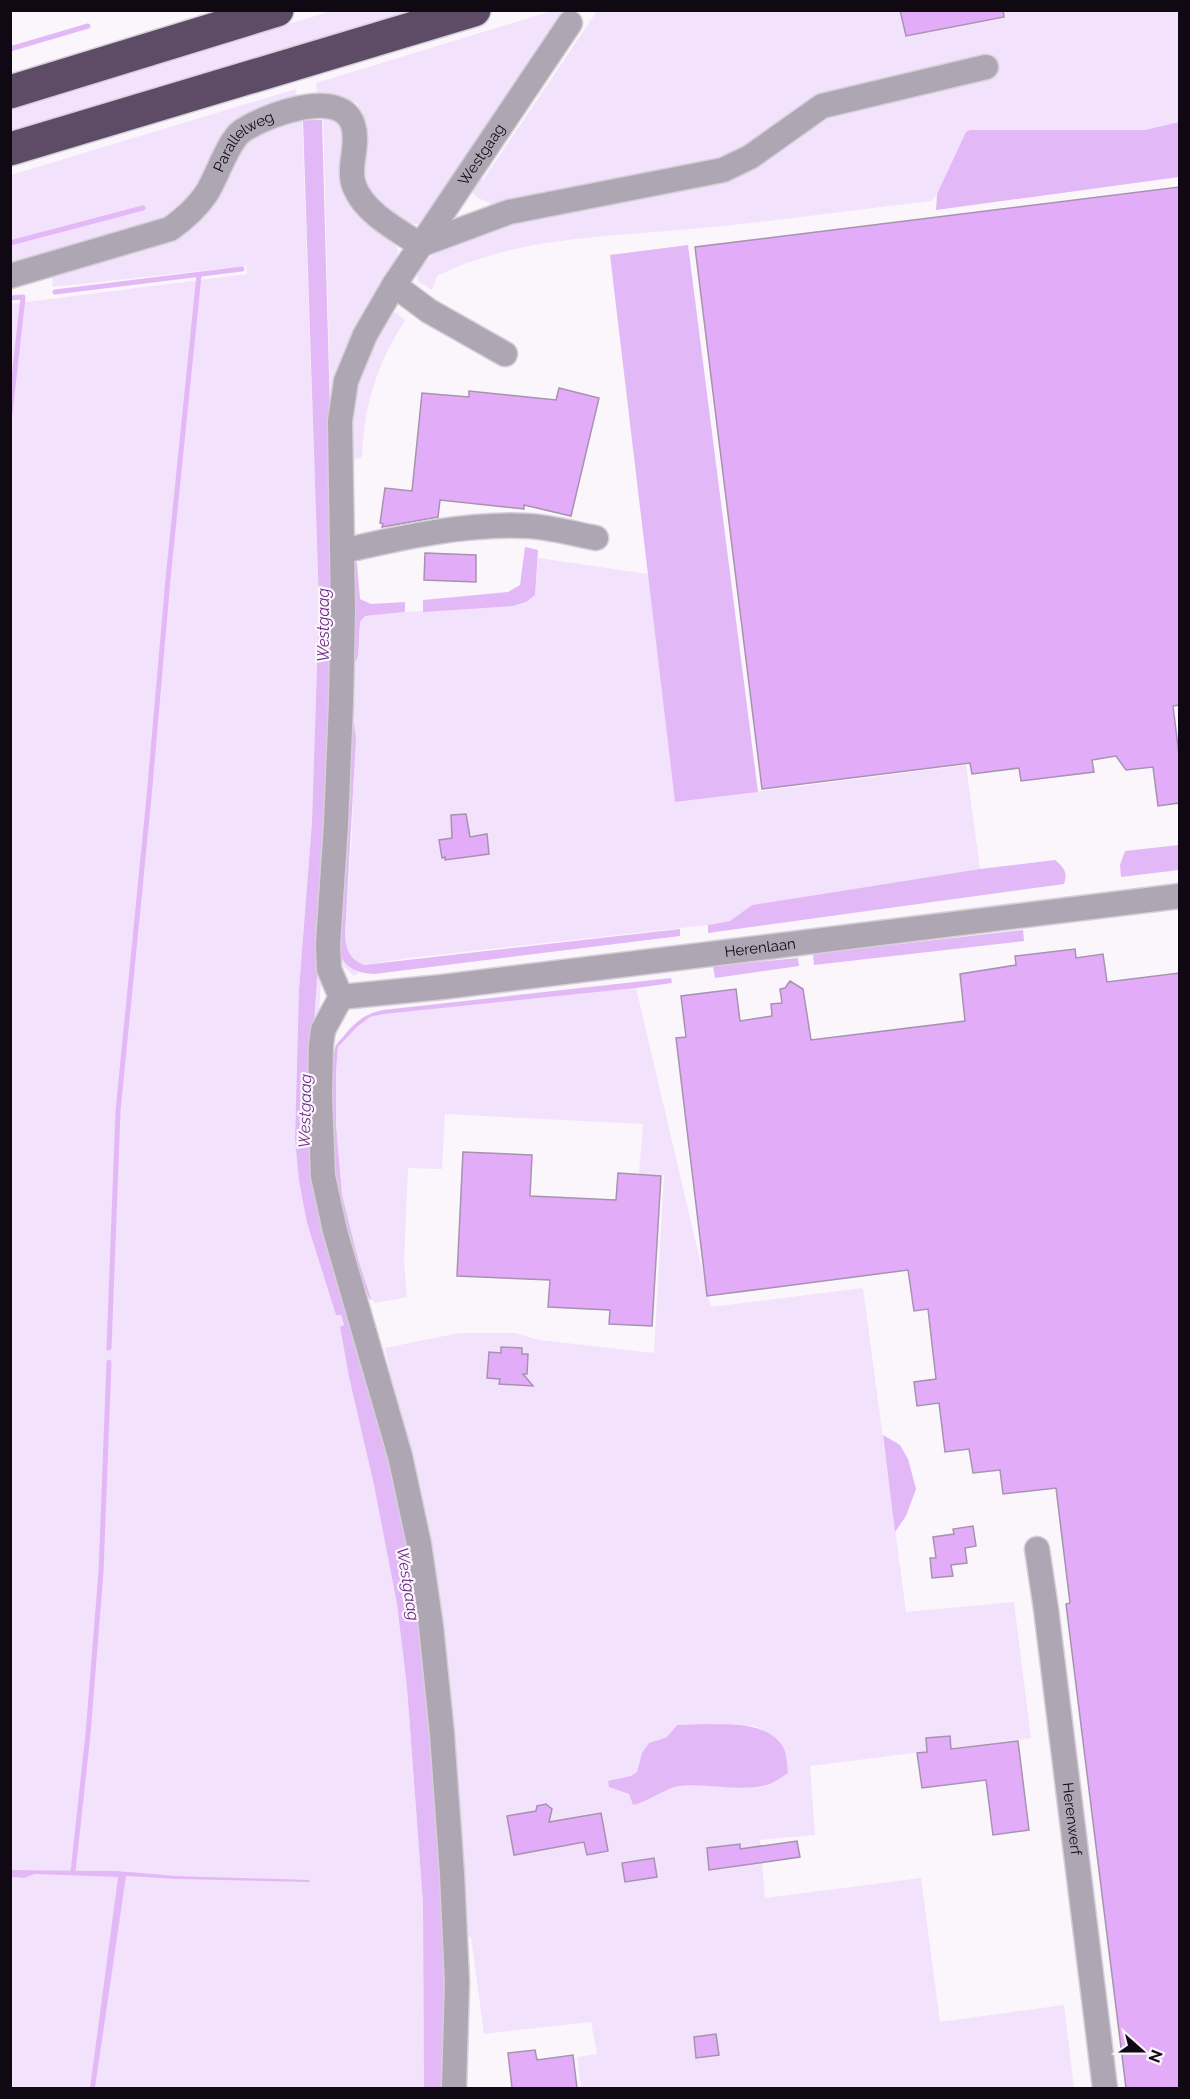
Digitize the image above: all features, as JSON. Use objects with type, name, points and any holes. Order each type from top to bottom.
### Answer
[{"type":"highway","points":[[10,92],[277,10]]},
{"type":"highway","points":[[10,149],[474,10]]},
{"type":"street","name":"Westgaag","points":[[341,996],[329,969],[328,944],[341,703],[343,551],[340,421],[346,381],[365,335],[394,285],[570,23]]},
{"type":"street","points":[[420,245],[509,212],[723,170],[750,158],[822,106],[986,67]]},
{"type":"street","name":"Parallelweg","points":[[10,276],[170,229],[190,214],[207,193],[224,157],[240,133],[287,109],[325,105],[345,112],[353,123],[355,137],[351,174],[355,189],[371,210],[420,245]]},
{"type":"street","points":[[394,285],[429,310],[505,354]]},
{"type":"street","points":[[343,551],[406,536],[472,527],[530,526],[596,538]]},
{"type":"street","name":"Herenlaan","points":[[341,996],[442,987],[1179,896]]},
{"type":"street","points":[[341,996],[323,1030],[321,1045],[323,1176],[335,1231],[400,1456],[419,1544],[442,1734],[452,1874],[457,1982],[454,2088]]},
{"type":"street","name":"Herenwerf","points":[[1037,1549],[1047,1609],[1106,2088]]},
{"type":"shaded area","points":[[332,11],[445,11],[11,141],[11,107]]},
{"type":"shaded area","points":[[552,11],[565,11],[424,221],[418,224],[406,224],[388,217],[364,184],[361,169],[361,112],[357,103],[340,96],[317,97],[316,83]]},
{"type":"shaded area","points":[[597,11],[1179,11],[1179,122],[1145,130],[970,130],[937,194],[931,201],[721,226],[593,237],[529,246],[497,253],[437,276],[432,290],[418,281],[417,270],[447,242],[499,207],[478,198],[471,191],[479,177],[483,180]]},
{"type":"shaded area","points":[[296,89],[297,103],[249,116],[201,186],[177,215],[11,267],[11,175]]},
{"type":"shaded area","points":[[323,111],[339,121],[348,147],[398,250],[398,259],[343,361],[324,935],[317,1044],[313,1038],[334,558]]},
{"type":"shaded area","points":[[302,114],[319,604],[312,822],[299,989],[295,1139],[299,1181],[307,1223],[336,1315],[341,1315],[344,1325],[340,1328],[349,1377],[374,1484],[397,1604],[407,1687],[423,1903],[424,2088],[95,2088],[126,1871],[11,1870],[11,304],[247,274],[246,266],[53,287],[52,274],[149,249],[170,239],[244,144],[262,129]]},
{"type":"shaded area","points":[[395,312],[405,320],[395,336],[374,385],[366,419],[362,457],[345,462],[358,375],[388,313],[392,315]]},
{"type":"shaded area","points":[[357,553],[357,563],[353,562],[359,645],[360,622],[365,616],[513,606],[526,602],[535,594],[538,558],[648,574],[675,802],[966,765],[980,869],[752,905],[730,921],[708,925],[364,965],[349,953],[345,935],[352,834],[355,725],[340,953],[348,966],[359,973],[354,976],[343,966],[339,958],[349,718],[354,714],[355,686],[346,660],[348,561]]},
{"type":"shaded area","points":[[636,988],[711,1307],[863,1288],[906,1612],[1014,1602],[1031,1738],[810,1766],[815,1835],[760,1840],[765,1898],[921,1878],[940,2022],[1064,2005],[1074,2088],[581,2088],[577,2057],[597,2054],[591,2022],[484,2034],[471,1937],[461,1938],[428,1561],[385,1348],[459,1333],[515,1333],[539,1340],[654,1353],[664,1175],[639,1174],[643,1124],[445,1114],[442,1169],[408,1168],[404,1260],[407,1297],[375,1303],[371,1299],[358,1259],[342,1195],[336,1125],[336,1071],[338,1047],[370,1017]],"holes":[[[677,1725],[754,1726],[767,1732],[743,1787],[684,1786],[633,1805],[629,1794],[609,1787],[608,1781],[631,1776],[637,1772],[642,1753],[656,1740],[667,1737]]]},
{"type":"shaded area","points":[[35,1874],[118,1876],[90,2088],[11,2088],[10,1877],[24,1878]]},
{"type":"water","points":[[322,120],[334,558],[322,902],[313,1038],[351,1313],[401,1507],[416,1591],[439,1770],[449,2088],[424,2088],[423,1903],[407,1687],[397,1604],[374,1485],[349,1377],[340,1327],[344,1325],[341,1315],[336,1315],[307,1223],[299,1181],[295,1139],[299,989],[312,822],[319,604],[303,121]]},
{"type":"water","points":[[1179,122],[1179,177],[936,210],[937,194],[966,132],[970,130],[1145,130]]},
{"type":"water","points":[[688,245],[758,792],[675,802],[610,255]]},
{"type":"water","points":[[525,547],[538,550],[535,595],[526,602],[513,606],[423,612],[423,600],[508,592],[520,585]]},
{"type":"water","points":[[352,562],[357,563],[360,599],[371,604],[405,602],[405,612],[365,616],[360,622],[356,661],[354,660]]},
{"type":"water","points":[[354,723],[356,739],[345,935],[349,953],[359,963],[364,965],[680,929],[680,936],[374,974],[353,969],[345,963],[340,953],[351,725]]},
{"type":"water","points":[[1179,845],[1179,870],[1121,877],[1120,865],[1125,851]]},
{"type":"water","points":[[1055,860],[1064,870],[1066,877],[1064,884],[708,933],[708,925],[730,921],[752,905],[980,869]]},
{"type":"water","points":[[1023,930],[1024,941],[814,965],[813,954]]},
{"type":"water","points":[[798,958],[799,966],[715,978],[713,966]]},
{"type":"water","points":[[671,978],[672,983],[636,988],[384,1014],[370,1017],[338,1047],[336,1125],[342,1195],[370,1300],[345,1227],[336,1175],[332,1124],[332,1066],[335,1048],[352,1027],[365,1016],[383,1010]]},
{"type":"water","points":[[883,1435],[900,1445],[908,1459],[916,1489],[906,1516],[895,1532]]},
{"type":"water","points":[[677,1725],[746,1726],[775,1737],[784,1748],[788,1773],[772,1783],[750,1788],[680,1786],[633,1805],[629,1794],[609,1787],[608,1781],[631,1776],[637,1772],[642,1753],[649,1743],[667,1737]]},
{"type":"water","points":[[11,1870],[117,1871],[176,1876],[309,1880],[310,1882],[126,1876],[95,2088],[90,2088],[118,1877],[35,1874],[24,1878],[11,1877]]},
{"type":"building","points":[[900,10],[1003,10],[1004,17],[906,36]]},
{"type":"building","points":[[1179,187],[1179,705],[1173,706],[1179,755],[1179,803],[1158,806],[1153,767],[1126,770],[1116,756],[1092,760],[1094,772],[1021,781],[1019,768],[972,774],[970,763],[762,789],[695,247]]},
{"type":"building","points":[[559,388],[599,398],[571,516],[524,505],[524,509],[440,500],[438,517],[382,527],[383,524],[380,523],[385,488],[412,491],[422,393],[469,397],[469,391],[556,400]]},
{"type":"building","points":[[425,553],[476,555],[476,582],[424,580]]},
{"type":"building","points":[[466,814],[470,837],[487,834],[489,854],[445,860],[445,857],[442,858],[439,840],[452,838],[451,815]]},
{"type":"building","points":[[1075,949],[1076,958],[1103,954],[1107,982],[1179,973],[1179,2088],[1126,2088],[1066,1604],[1070,1603],[1056,1488],[1003,1494],[1000,1470],[973,1473],[969,1449],[945,1452],[939,1403],[917,1406],[914,1382],[936,1379],[928,1309],[914,1311],[908,1270],[707,1296],[676,1038],[686,1037],[681,996],[736,989],[740,1021],[772,1016],[771,1004],[782,1003],[780,989],[785,988],[790,981],[803,989],[811,1040],[965,1021],[960,974],[1016,965],[1015,956]]},
{"type":"building","points":[[463,1152],[532,1155],[530,1196],[616,1200],[618,1173],[661,1176],[652,1326],[609,1324],[610,1310],[548,1307],[550,1280],[457,1276]]},
{"type":"building","points":[[501,1347],[522,1348],[522,1354],[528,1354],[527,1374],[523,1374],[533,1386],[499,1384],[500,1379],[487,1378],[489,1352],[501,1353]]},
{"type":"building","points":[[973,1526],[976,1546],[965,1548],[967,1563],[951,1565],[953,1576],[932,1578],[930,1558],[936,1558],[933,1537],[954,1534],[953,1529]]},
{"type":"building","points":[[950,1736],[951,1749],[1018,1741],[1029,1830],[993,1835],[986,1780],[922,1788],[917,1753],[927,1752],[926,1738]]},
{"type":"building","points":[[546,1804],[552,1809],[549,1822],[601,1813],[608,1851],[587,1855],[584,1842],[514,1855],[507,1816],[536,1811],[537,1806]]},
{"type":"building","points":[[797,1841],[800,1857],[709,1870],[707,1848],[740,1844],[740,1849]]},
{"type":"building","points":[[654,1858],[657,1877],[625,1882],[622,1863]]},
{"type":"building","points":[[716,2034],[719,2055],[696,2058],[694,2037]]},
{"type":"building","points":[[535,2050],[537,2060],[573,2055],[577,2088],[512,2088],[508,2053]]},
{"type":"waterway","points":[[10,49],[88,26]]},
{"type":"waterway","points":[[10,243],[143,208]]},
{"type":"waterway","points":[[55,292],[242,269]]},
{"type":"waterway","points":[[109,1348],[118,1111],[199,275]]},
{"type":"waterway","points":[[10,298],[23,297],[10,413]]},
{"type":"waterway","points":[[73,1872],[88,1734],[101,1572],[109,1362]]}]
